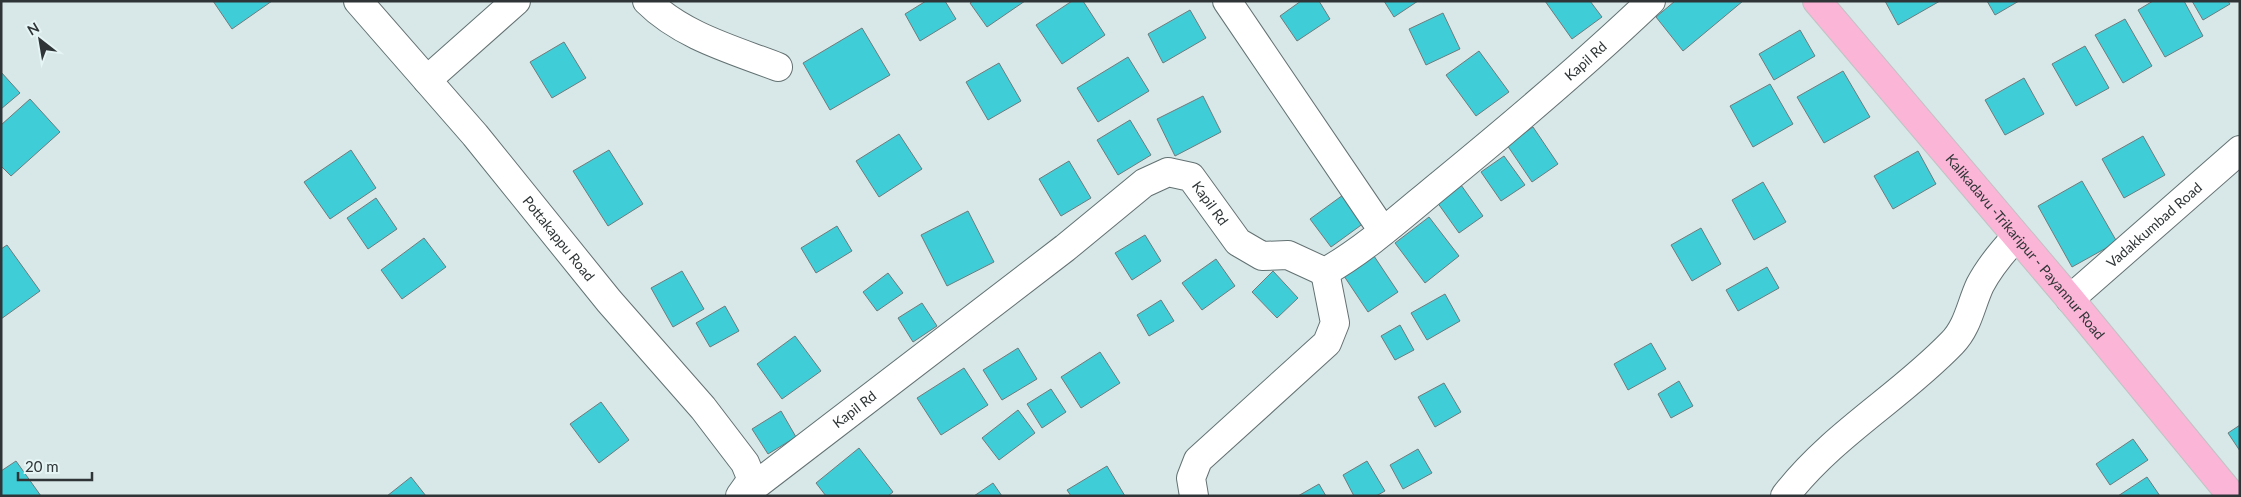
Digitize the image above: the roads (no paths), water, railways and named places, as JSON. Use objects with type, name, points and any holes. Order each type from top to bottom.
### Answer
[{"type":"main road","name":"Kalikadavu -Trikaripur - Payannur Road","points":[[1817,1],[2070,299],[2232,496]]},
{"type":"street","name":"Pottakappu Road","points":[[358,1],[475,135],[609,301],[703,408],[745,462],[750,475],[752,490]]},
{"type":"street","points":[[427,80],[516,1]]},
{"type":"street","points":[[647,1],[656,10],[697,36],[778,67]]},
{"type":"street","points":[[1227,1],[1383,231]]},
{"type":"street","name":"Kapil Rd","points":[[752,490],[1065,248],[1144,183],[1168,172],[1191,176],[1238,242],[1262,256],[1288,255],[1324,272],[1383,231],[1583,66],[1651,1]]},
{"type":"street","name":"Vadakkumbad Road","points":[[2070,299],[2240,150]]},
{"type":"street","points":[[1784,496],[1823,452],[1906,386],[1954,341],[1971,312],[1980,287],[1996,259],[2016,237]]},
{"type":"street","points":[[1194,496],[1191,478],[1198,460],[1328,343],[1336,323],[1324,272]]}]
